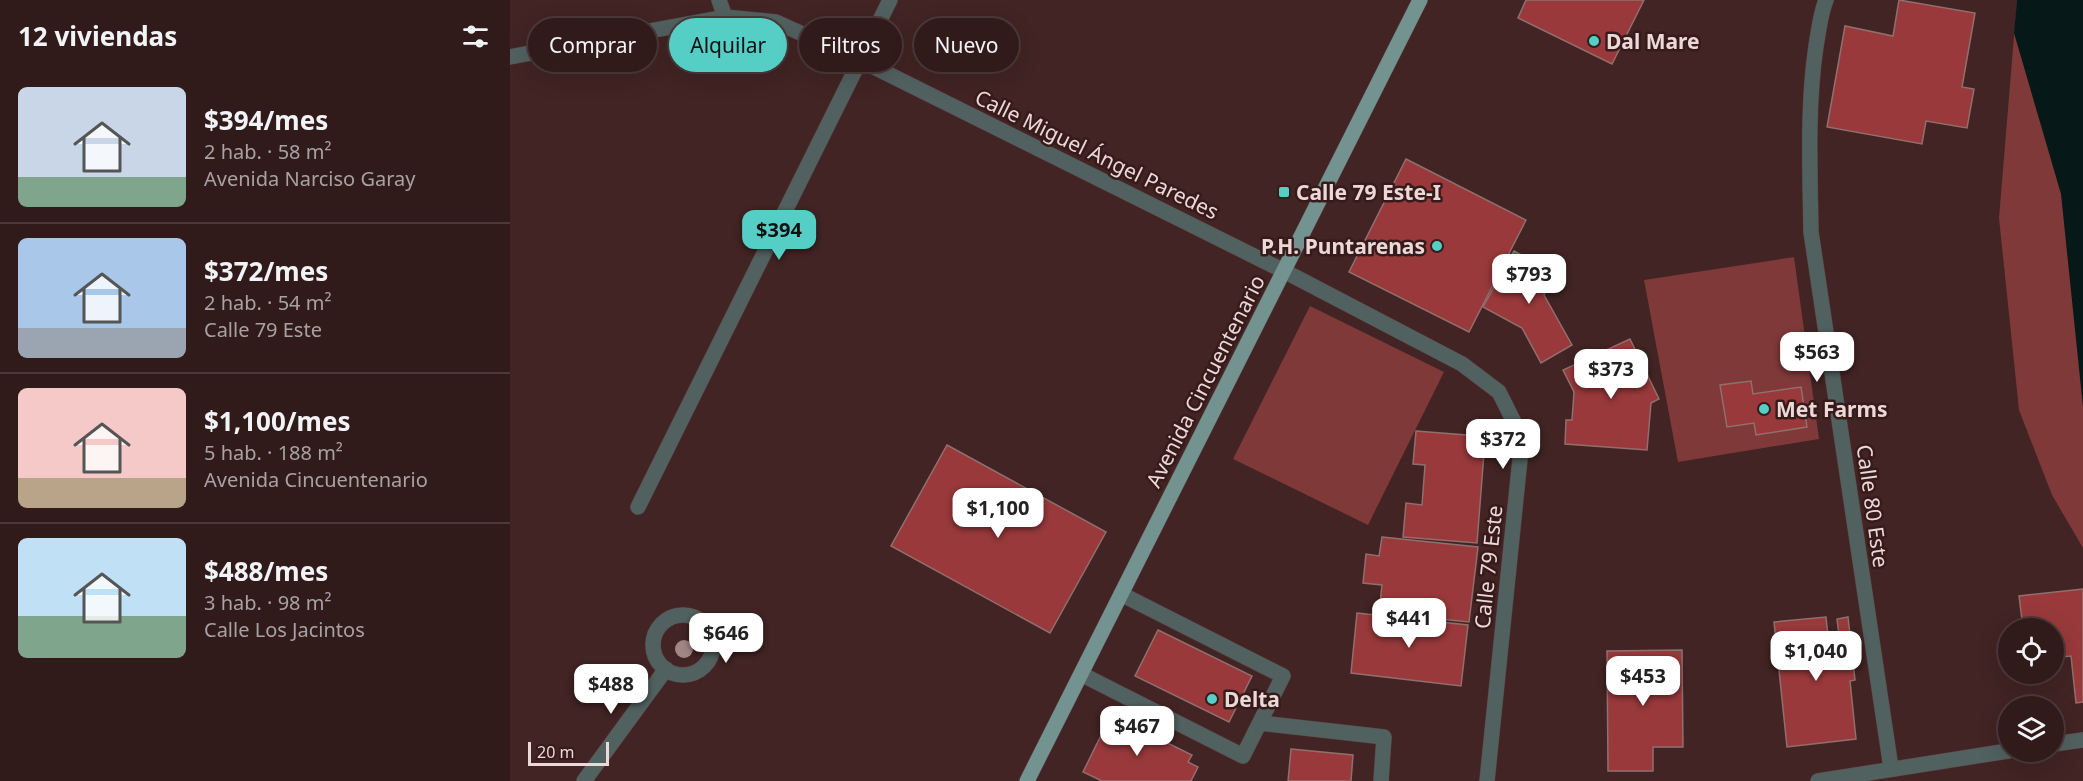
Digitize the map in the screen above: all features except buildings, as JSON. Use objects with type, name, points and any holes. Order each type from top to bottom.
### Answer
[{"type":"main road","name":"Avenida Cincuentenario","points":[[1027,781],[1420,0]]},
{"type":"street","points":[[719,0],[725,17]]},
{"type":"street","points":[[881,18],[890,0]]},
{"type":"street","name":"Calle 80 Este","points":[[1826,0],[1821,13],[1811,79],[1809,144],[1812,232],[1891,768]]},
{"type":"street","name":"Calle Miguel Ángel Paredes","points":[[510,57],[725,17],[776,22],[799,32]]},
{"type":"street","points":[[638,507],[854,72]]},
{"type":"street","name":"Calle Miguel Ángel Paredes","points":[[884,72],[1284,271]]},
{"type":"street","name":"Calle 79 Este","points":[[1284,271],[1462,364],[1499,392],[1515,424],[1520,459],[1487,781]]},
{"type":"street","points":[[1081,674],[1243,756],[1260,723],[1283,676],[1121,594]]},
{"type":"street","points":[[680,615],[690,615],[700,619],[712,634],[713,653],[709,662],[702,669],[684,675],[674,674],[666,669],[658,662],[654,653],[655,632],[661,624],[680,615]]},
{"type":"street","points":[[584,781],[666,669]]},
{"type":"street","points":[[1260,723],[1384,737],[1381,781]]},
{"type":"street","points":[[2064,743],[2083,740]]},
{"type":"street","points":[[1818,781],[1998,752]]},
{"type":"shaded area","points":[[2017,0],[2083,0],[2083,548],[2052,495],[2019,410],[1999,218]]},
{"type":"shaded area","points":[[2017,0],[2083,0],[2083,407],[2061,194],[2014,33]]},
{"type":"shaded area","points":[[1794,257],[1819,439],[1678,462],[1644,280]]},
{"type":"shaded area","points":[[1310,306],[1444,372],[1368,525],[1233,459]]},
{"type":"place","name":"Dal Mare","points":[[1594,41]]},
{"type":"place","name":"Calle 79 Este-I","points":[[1284,192]]},
{"type":"place","name":"P.H. Puntarenas","points":[[1437,246]]},
{"type":"place","name":"Met Farms","points":[[1764,409]]},
{"type":"place","name":"Delta","points":[[1212,699]]}]
